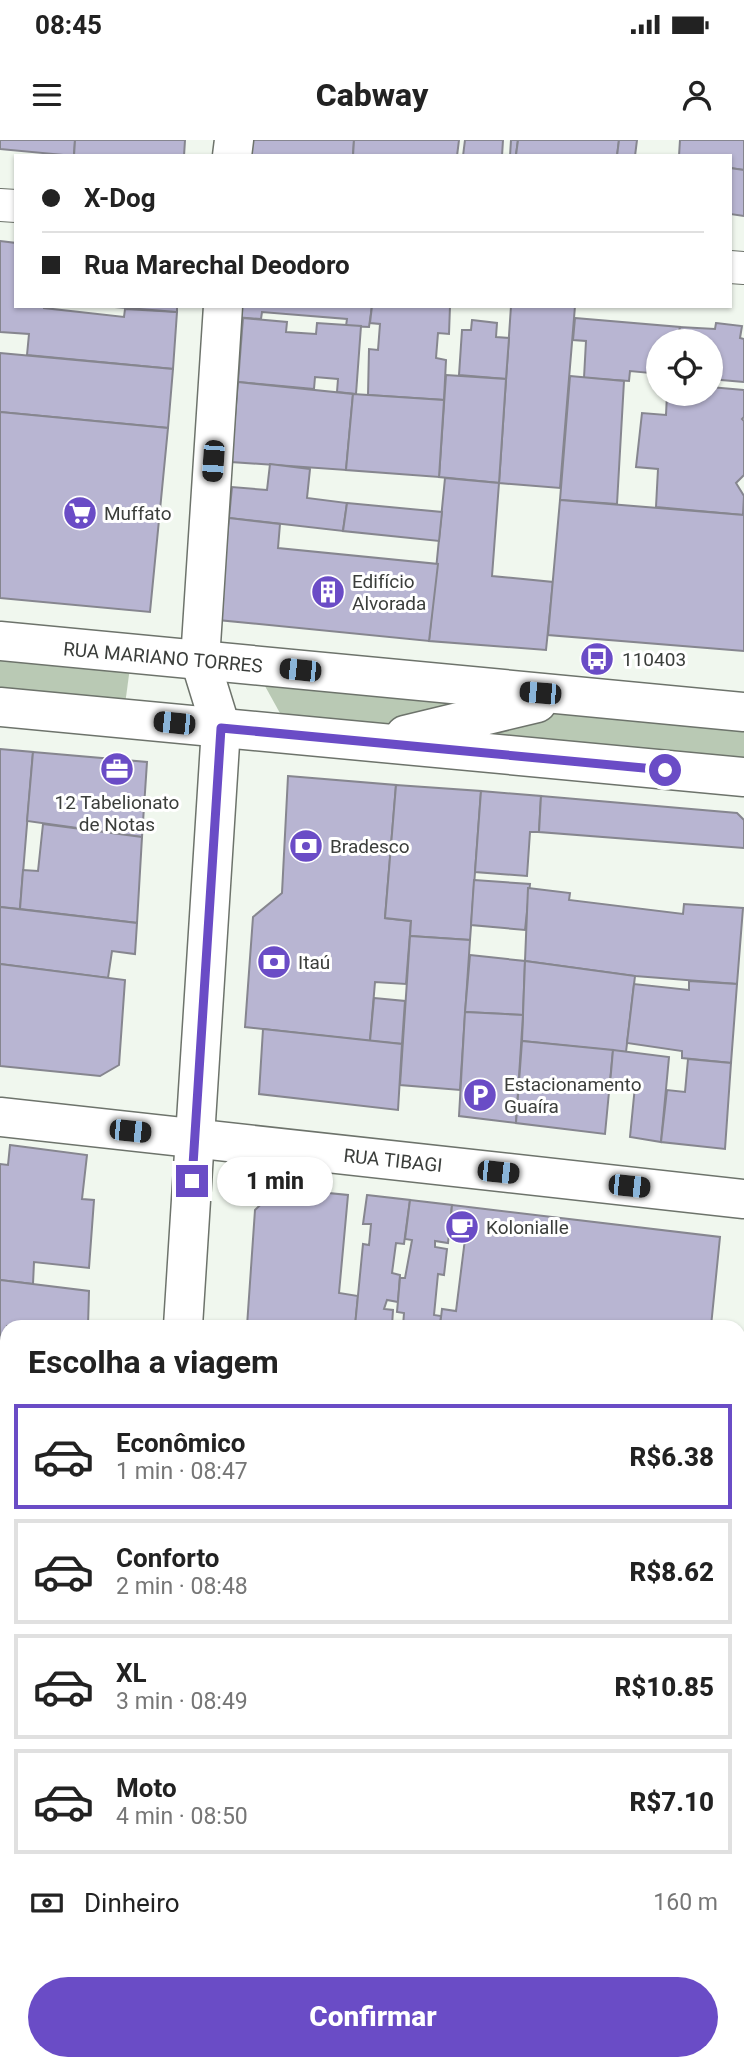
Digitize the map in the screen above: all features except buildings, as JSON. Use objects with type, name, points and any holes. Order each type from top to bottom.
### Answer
[{"type":"main road","points":[[183,1320],[221,728],[200,660],[223,308]]},
{"type":"main road","name":"RUA MARIANO TORRES","points":[[0,642],[744,712]]},
{"type":"main road","points":[[376,742],[566,695]]},
{"type":"main road","points":[[0,707],[744,777]]},
{"type":"main road","name":"RUA TIBAGI","points":[[0,1117],[744,1199]]},
{"type":"green space","points":[[0,645],[131,660],[124,712],[0,697]]},
{"type":"green space","points":[[260,677],[514,700],[378,734],[286,724]]},
{"type":"green space","points":[[568,704],[744,725],[744,774],[421,739]]},
{"type":"place","name":"Muffato","points":[[80,513]]},
{"type":"place","name":"Edifício Alvorada","points":[[328,592]]},
{"type":"place","name":"110403","points":[[597,659]]},
{"type":"place","name":"12 Tabelionato de Notas","points":[[117,769]]},
{"type":"place","name":"Bradesco","points":[[306,846]]},
{"type":"place","name":"Itaú","points":[[274,962]]},
{"type":"place","name":"Estacionamento Guaíra","points":[[480,1095]]},
{"type":"place","name":"Kolonialle","points":[[462,1227]]},
{"type":"route","points":[[192,1181],[221,728],[665,770]]}]
